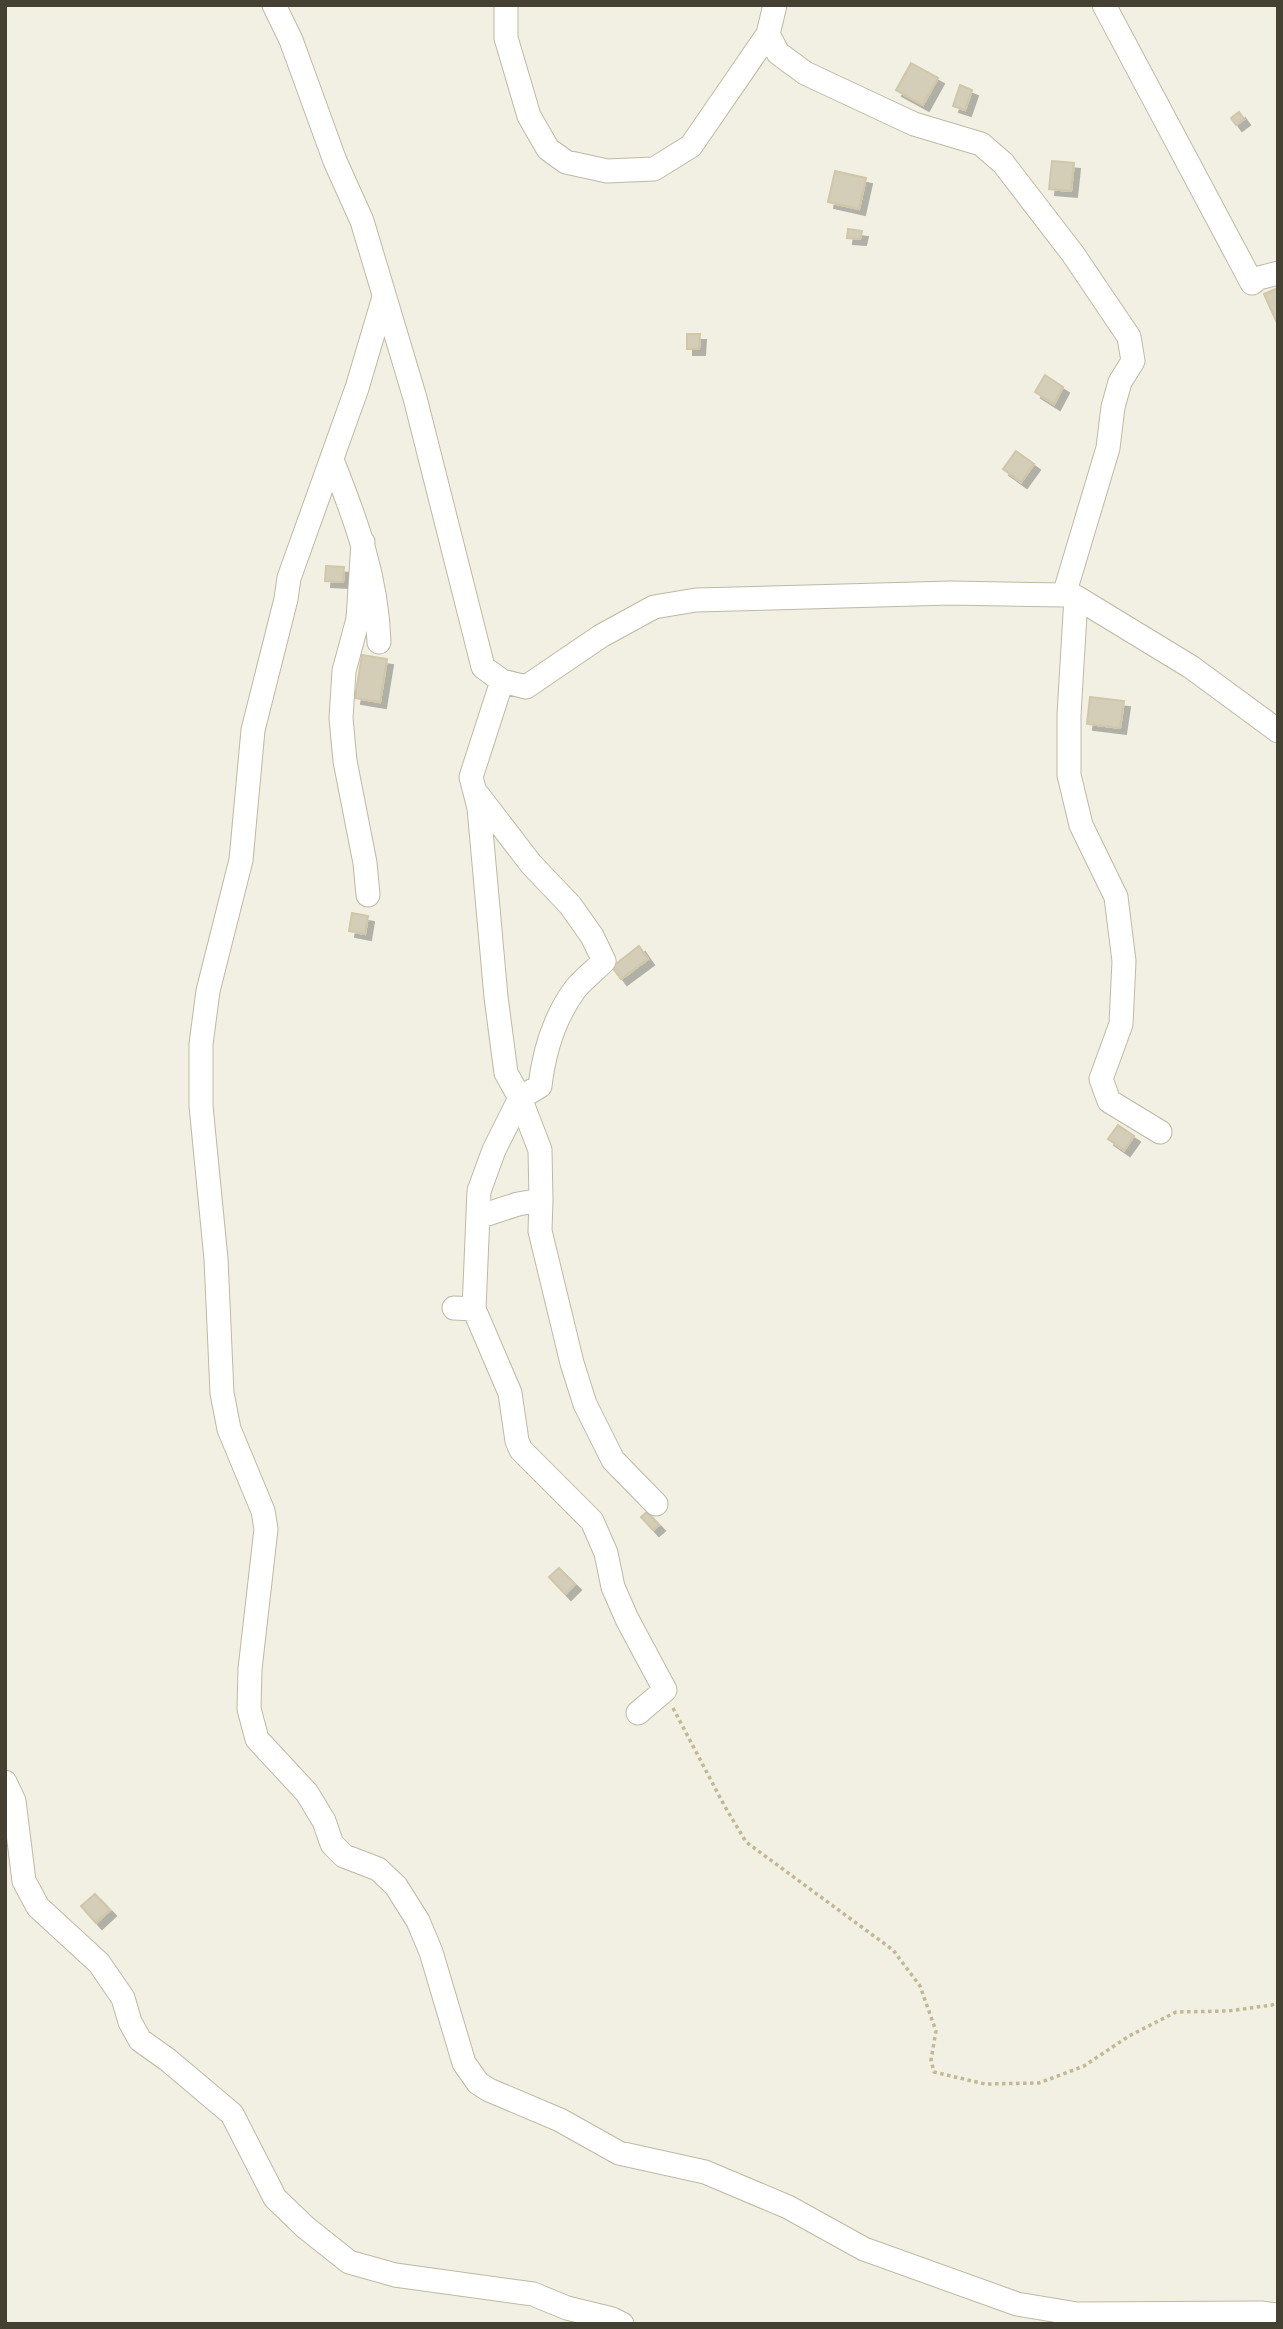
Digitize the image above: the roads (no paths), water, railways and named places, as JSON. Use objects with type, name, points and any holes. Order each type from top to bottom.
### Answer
[{"type":"street","points":[[274,5],[291,40],[335,161],[362,221],[425,435],[483,667],[502,681],[526,687],[601,636],[654,607],[696,600],[951,593],[1070,596],[1191,667],[1278,731]]},
{"type":"street","points":[[506,5],[506,38],[521,90],[529,116],[548,149],[566,162],[607,171],[654,169],[691,146],[768,34],[775,5]]},
{"type":"street","points":[[1104,5],[1258,287],[1259,278],[1278,273]]},
{"type":"street","points":[[768,34],[778,53],[805,73],[914,124],[981,144],[1003,163],[1073,254],[1129,337],[1133,360],[1116,395],[1108,448],[1070,596],[1069,775],[1081,825],[1116,897],[1124,961],[1121,1024],[1101,1079],[1109,1101],[1160,1132]]},
{"type":"street","points":[[384,296],[357,388],[289,578],[253,730],[241,860],[208,991],[201,1044],[201,1106],[216,1259],[222,1393],[229,1429],[263,1511],[266,1529],[250,1669],[249,1709],[257,1739],[307,1793],[324,1821],[332,1844],[344,1856],[378,1870],[397,1886],[418,1921],[431,1952],[464,2063],[478,2082],[489,2090],[560,2120],[619,2153],[705,2172],[788,2207],[864,2249],[1017,2304],[1077,2314],[1278,2315]]},
{"type":"street","points":[[332,460],[363,542],[378,611],[379,642]]},
{"type":"street","points":[[363,542],[358,620],[344,671],[341,718],[345,761],[365,863],[368,895]]},
{"type":"street","points":[[502,681],[471,777],[479,808],[496,997],[506,1073],[520,1098],[540,1150],[540,1231],[572,1363],[585,1404],[613,1460],[656,1504]]},
{"type":"street","points":[[474,789],[531,864],[570,905],[592,936],[604,961],[577,988],[557,1019],[543,1063],[540,1086],[520,1098],[494,1150],[479,1191],[478,1217],[464,1308],[510,1393],[517,1441],[522,1450],[592,1521],[606,1553],[613,1587],[664,1690],[638,1713]]},
{"type":"street","points":[[478,1217],[518,1204],[541,1200]]},
{"type":"street","points":[[5,1782],[13,1801],[24,1881],[38,1907],[99,1963],[123,1998],[130,2022],[140,2040],[232,2114],[275,2198],[305,2227],[349,2262],[395,2275],[533,2294],[567,2308],[622,2324]]}]
